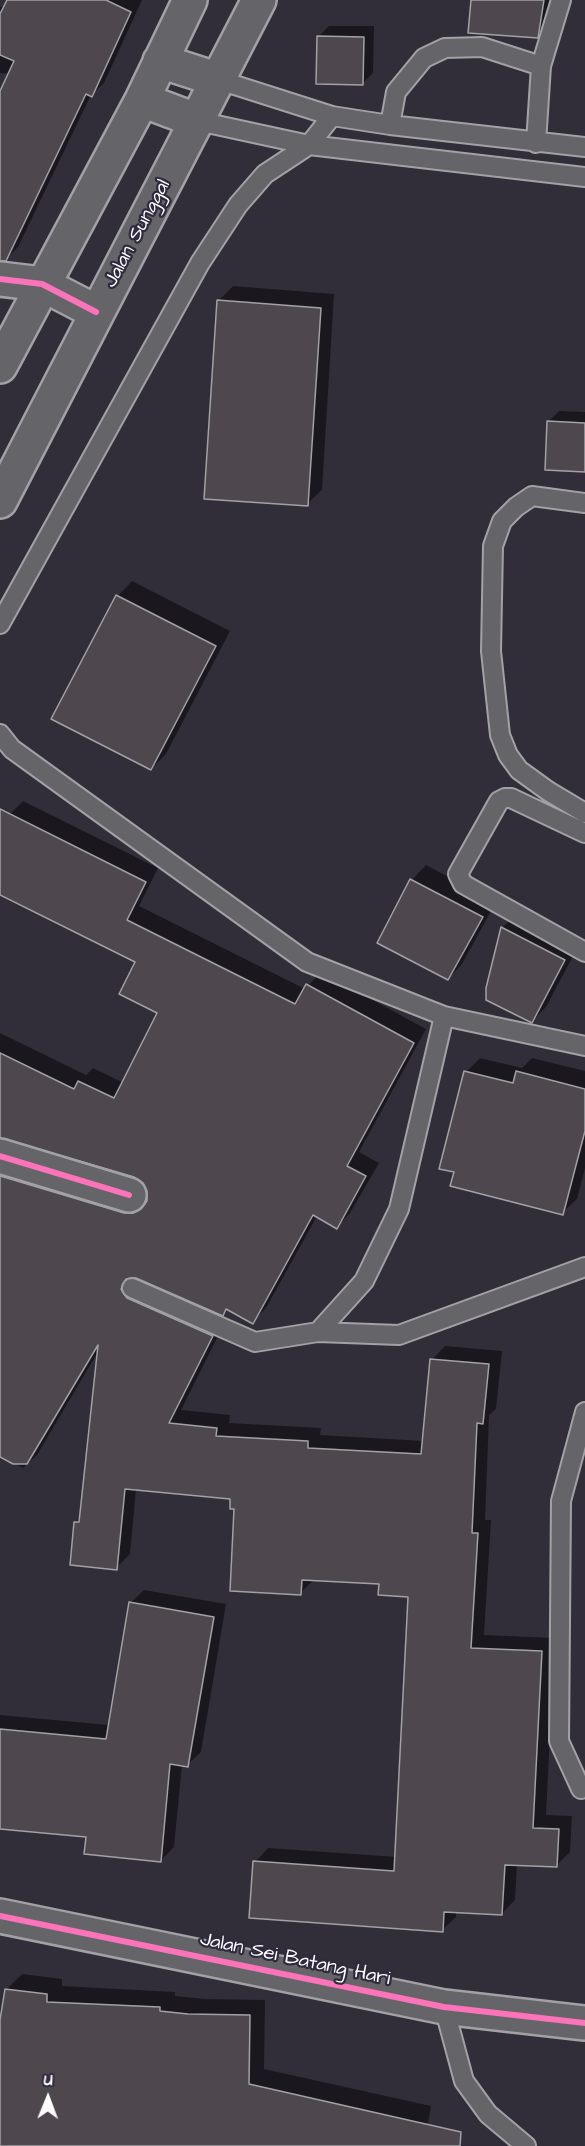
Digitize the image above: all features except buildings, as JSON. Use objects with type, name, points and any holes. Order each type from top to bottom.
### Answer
[{"type":"main road","points":[[0,366],[142,100],[190,0]]},
{"type":"main road","name":"Jalan Sunggal","points":[[0,501],[259,0]]},
{"type":"main road","points":[[160,61],[219,80]]},
{"type":"main road","points":[[142,100],[198,120]]},
{"type":"main road","points":[[0,279],[42,284],[96,312]]},
{"type":"main road","points":[[0,1155],[129,1195]]},
{"type":"main road","name":"Jalan Sei Batang Hari","points":[[0,1916],[444,2007],[585,2023]]},
{"type":"lane","points":[[536,143],[541,66],[561,0]]},
{"type":"lane","points":[[390,125],[396,92],[424,58],[445,48],[482,47],[541,66]]},
{"type":"lane","points":[[219,80],[332,116],[536,143],[585,147]]},
{"type":"lane","points":[[0,624],[200,263],[238,205],[265,174],[309,145],[332,116]]},
{"type":"lane","points":[[198,120],[309,145],[585,177]]},
{"type":"lane","points":[[585,503],[532,496],[502,521],[493,546],[491,651],[500,735],[508,756],[519,770],[585,813]]},
{"type":"lane","points":[[0,734],[12,749],[307,962],[444,1016],[585,1046]]},
{"type":"lane","points":[[585,833],[511,798],[505,798],[499,801],[458,874],[463,884],[585,952]]},
{"type":"lane","points":[[318,1332],[364,1281],[399,1209],[444,1016]]},
{"type":"lane","points":[[132,1288],[255,1342],[318,1332],[399,1335],[585,1267]]},
{"type":"lane","points":[[585,1420],[561,1501],[559,1741],[581,1789],[585,1780]]},
{"type":"lane","points":[[444,2007],[464,2081],[488,2114],[526,2146]]},
{"type":"cycle path","points":[[0,279],[42,284],[96,312]]},
{"type":"cycle path","points":[[0,1156],[129,1195]]},
{"type":"cycle path","points":[[0,1916],[444,2007],[585,2023]]}]
